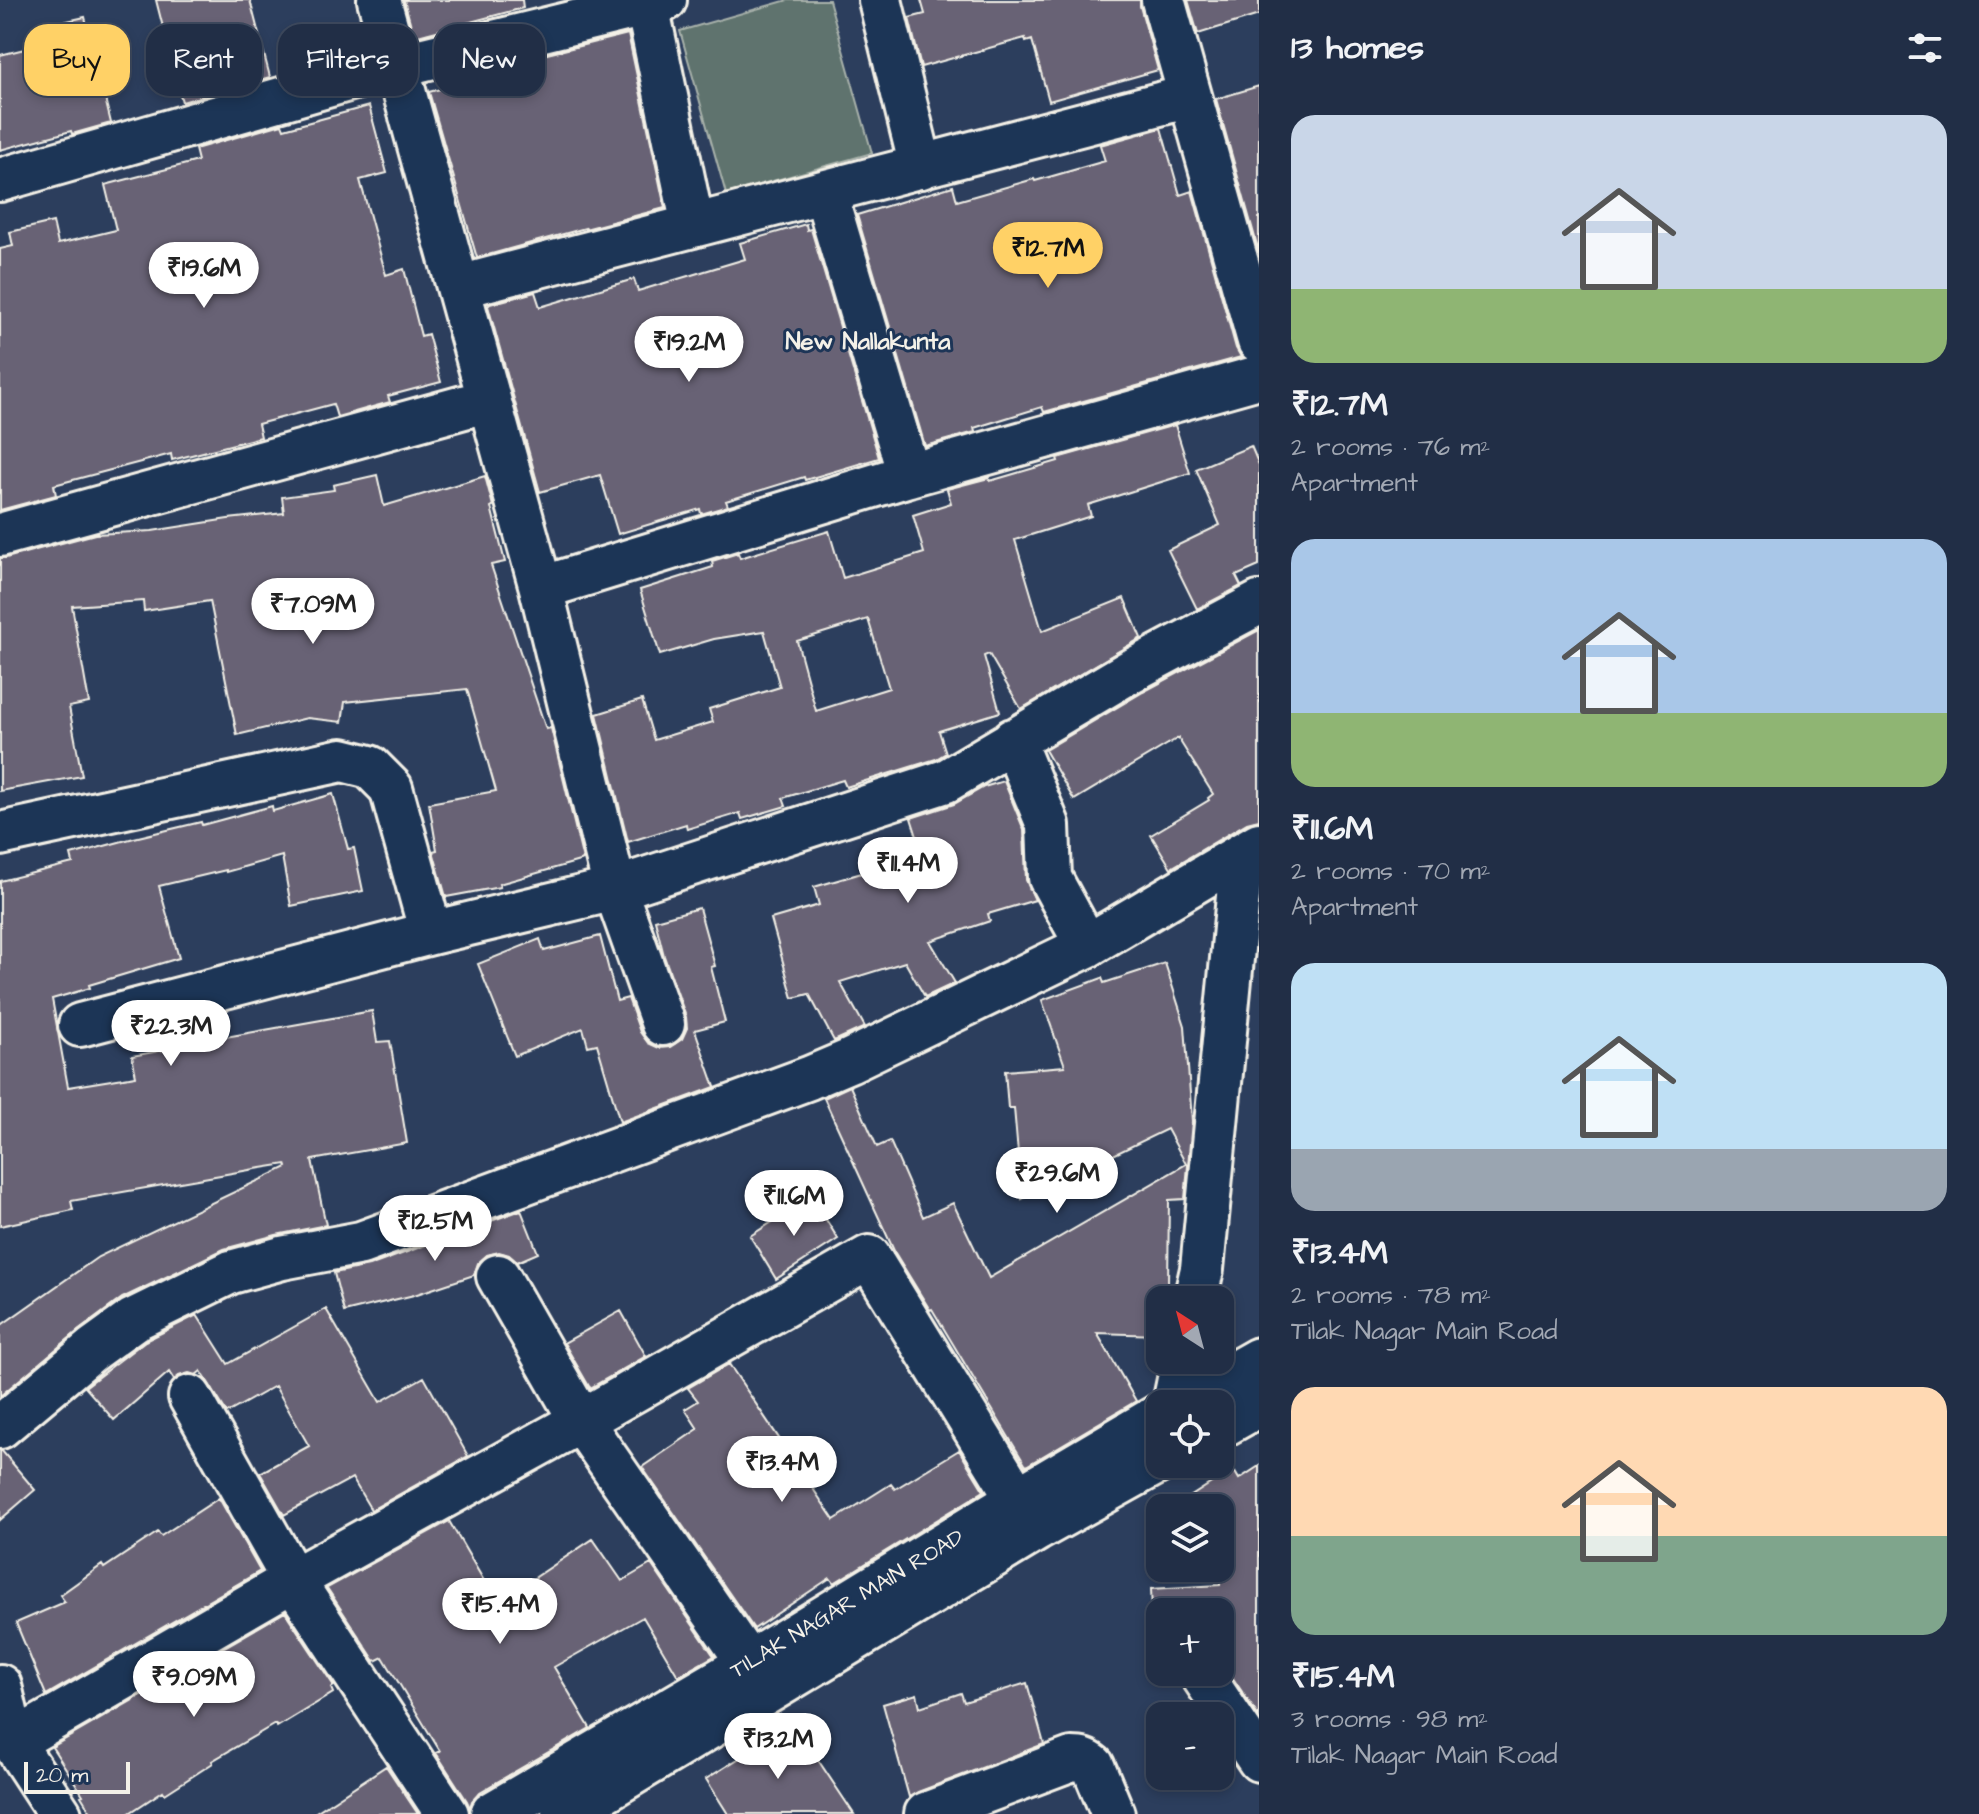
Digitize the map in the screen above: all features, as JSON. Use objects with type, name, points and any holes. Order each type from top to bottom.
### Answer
[{"type":"main road","points":[[1206,1390],[1259,1360]]},
{"type":"main road","points":[[1234,1418],[1259,1404]]},
{"type":"main road","name":"TILAK NAGAR MAIN ROAD","points":[[571,1812],[1027,1514],[1146,1426]]},
{"type":"main road","name":"TILAK NAGAR MAIN ROAD","points":[[493,1814],[749,1664],[1027,1514],[1146,1466]]},
{"type":"street","points":[[379,0],[385,24]]},
{"type":"street","points":[[880,0],[921,167]]},
{"type":"street","points":[[1163,0],[1259,341]]},
{"type":"street","points":[[418,61],[656,2],[693,226]]},
{"type":"street","points":[[0,180],[292,96]]},
{"type":"street","points":[[405,96],[541,588],[615,889],[663,1024]]},
{"type":"street","points":[[459,287],[1190,96]]},
{"type":"street","points":[[825,192],[909,475]]},
{"type":"street","points":[[541,588],[909,475],[1259,377]]},
{"type":"street","points":[[0,535],[489,400]]},
{"type":"street","points":[[80,1025],[431,933],[615,889],[946,781],[1131,671],[1259,603]]},
{"type":"street","points":[[1013,740],[1048,825],[1050,878],[1087,946]]},
{"type":"street","points":[[0,834],[342,760],[370,767],[391,788],[431,933]]},
{"type":"street","points":[[0,1427],[93,1349],[133,1320],[220,1276],[282,1258],[361,1243],[809,1078],[1087,946],[1250,850]]},
{"type":"street","points":[[1198,1286],[1250,850]]},
{"type":"street","points":[[13,1742],[293,1580],[869,1257],[1027,1514]]},
{"type":"street","points":[[498,1276],[581,1421],[749,1664]]},
{"type":"street","points":[[190,1397],[293,1580],[447,1814]]},
{"type":"street","points":[[0,1686],[13,1742],[60,1814]]},
{"type":"street","points":[[1209,1686],[1259,1760]]},
{"type":"street","points":[[926,1814],[1072,1759],[1080,1759],[1093,1766],[1113,1814]]},
{"type":"green space","points":[[788,0],[829,0],[872,153],[726,194],[680,31]]},
{"type":"building","points":[[156,0],[250,0],[256,24],[162,24]]},
{"type":"building","points":[[404,0],[522,0],[523,8],[463,24],[434,24],[434,32],[418,36],[418,24],[410,24]]},
{"type":"building","points":[[921,0],[1140,0],[1158,70],[1049,101],[1032,40],[1026,42],[1025,38],[921,67],[909,18],[925,14]]},
{"type":"building","points":[[1188,0],[1259,0],[1259,15],[1198,34]]},
{"type":"building","points":[[85,17],[87,24],[54,24]]},
{"type":"building","points":[[628,34],[665,208],[477,258],[429,92],[434,91],[434,96],[545,96],[545,55]]},
{"type":"building","points":[[262,46],[270,77],[262,79]]},
{"type":"building","points":[[24,49],[24,96],[104,96],[111,123],[0,150],[0,55]]},
{"type":"building","points":[[1259,86],[1259,252],[1216,99]]},
{"type":"building","points":[[180,96],[203,96],[182,102]]},
{"type":"building","points":[[369,106],[387,173],[360,180],[386,275],[404,269],[421,336],[428,334],[441,382],[388,396],[390,402],[337,417],[333,404],[258,424],[261,437],[172,460],[171,454],[54,485],[56,495],[0,510],[0,249],[13,246],[10,232],[53,222],[58,244],[116,230],[105,185],[198,161],[195,149],[282,124],[284,129]]},
{"type":"building","points":[[1161,128],[1180,195],[1192,191],[1241,357],[1044,412],[1042,407],[974,428],[975,432],[925,446],[857,215],[953,186],[957,201],[1105,161],[1100,145]]},
{"type":"building","points":[[806,224],[807,230],[811,229],[879,458],[726,501],[728,506],[701,514],[700,509],[618,534],[600,475],[540,492],[488,306],[535,292],[540,307],[634,279],[638,291],[745,259],[740,243]]},
{"type":"building","points":[[1175,425],[1190,473],[1088,505],[1091,516],[1015,540],[1042,631],[1124,598],[1141,638],[1021,709],[989,654],[984,656],[1000,712],[939,731],[946,753],[936,759],[846,787],[843,780],[783,798],[786,806],[742,819],[740,813],[687,829],[686,824],[628,842],[597,714],[642,700],[654,740],[713,722],[709,709],[780,687],[764,631],[714,639],[660,655],[640,590],[713,567],[712,561],[738,553],[740,558],[829,531],[843,578],[924,553],[913,515],[951,503],[947,489],[989,478],[990,481],[1058,461],[1057,458]],"holes":[[[868,619],[889,688],[816,711],[797,641]]]},
{"type":"building","points":[[1251,446],[1259,465],[1259,566],[1236,576],[1241,586],[1197,609],[1168,550],[1220,525],[1196,469]]},
{"type":"building","points":[[377,475],[384,506],[485,476],[505,562],[491,565],[546,729],[551,728],[583,860],[499,884],[500,887],[446,897],[433,851],[437,850],[429,803],[496,791],[467,689],[345,702],[342,722],[307,718],[237,735],[210,601],[144,611],[143,601],[72,606],[89,703],[69,707],[82,776],[0,791],[0,558],[95,534],[152,531],[284,513],[282,497],[334,490],[333,485]]},
{"type":"building","points":[[1259,630],[1259,820],[1247,823],[1171,868],[1151,835],[1209,800],[1213,794],[1178,738],[1074,800],[1045,750],[1143,692]]},
{"type":"building","points":[[1004,781],[1024,830],[1026,880],[1035,900],[988,914],[990,921],[930,941],[955,983],[925,997],[905,962],[840,982],[865,1027],[834,1041],[809,994],[793,998],[771,919],[819,905],[814,887],[872,870],[871,864],[921,849],[911,818],[954,804],[984,787]]},
{"type":"building","points":[[333,794],[348,849],[354,848],[363,891],[291,906],[282,856],[159,886],[179,958],[52,999],[68,1087],[136,1076],[132,1056],[372,1011],[377,1042],[390,1041],[407,1143],[312,1160],[326,1225],[224,1249],[122,1298],[0,1396],[0,1326],[98,1257],[287,1167],[286,1164],[71,1201],[73,1210],[0,1226],[0,881],[73,863],[71,855],[134,838],[201,822],[202,825],[272,806],[273,811]]},
{"type":"building","points":[[699,908],[715,966],[711,967],[725,1022],[695,1030],[715,1087],[620,1122],[597,1044],[588,1046],[583,1028],[515,1056],[478,964],[540,939],[544,951],[600,936],[617,1001],[628,998],[640,1032],[648,1043],[659,1048],[670,1047],[682,1039],[687,1028],[686,1017],[655,920]]},
{"type":"building","points":[[1165,963],[1185,1026],[1192,1121],[1185,1199],[1169,1200],[1168,1285],[1146,1286],[1146,1335],[1097,1333],[1136,1401],[1026,1466],[895,1253],[824,1098],[850,1086],[877,1147],[890,1141],[923,1217],[953,1203],[989,1278],[1186,1164],[1167,1129],[1022,1199],[1014,1108],[1008,1108],[1005,1071],[1065,1066],[1042,1000],[1102,978],[1104,983]]},
{"type":"building","points":[[812,1197],[838,1239],[776,1279],[750,1236]]},
{"type":"building","points":[[521,1210],[538,1253],[517,1262],[499,1252],[487,1255],[478,1263],[474,1275],[414,1295],[344,1312],[334,1273],[369,1266]]},
{"type":"building","points":[[326,1309],[380,1402],[424,1377],[468,1456],[371,1510],[352,1478],[284,1515],[260,1473],[309,1446],[275,1386],[227,1413],[201,1371],[174,1380],[169,1372],[114,1420],[85,1387],[145,1341],[197,1315],[228,1364]]},
{"type":"building","points":[[621,1311],[646,1356],[590,1388],[564,1343]]},
{"type":"building","points":[[729,1364],[834,1520],[891,1484],[895,1489],[959,1450],[984,1491],[834,1583],[830,1578],[754,1629],[642,1467],[698,1429],[685,1409],[698,1401],[688,1388]]},
{"type":"building","points":[[0,1450],[35,1490],[0,1520]]},
{"type":"building","points":[[1259,1466],[1259,1717],[1234,1680],[1234,1598],[1151,1598],[1151,1589],[1234,1582],[1234,1494],[1195,1494],[1219,1478],[1234,1478],[1234,1471],[1239,1479]]},
{"type":"building","points":[[219,1498],[260,1571],[46,1695],[16,1623],[65,1602],[60,1595],[102,1565],[104,1568],[158,1532],[161,1536]]},
{"type":"building","points":[[449,1521],[497,1603],[593,1539],[622,1581],[651,1564],[714,1656],[678,1676],[643,1617],[554,1667],[590,1728],[480,1792],[470,1808],[436,1753],[440,1751],[383,1657],[375,1661],[327,1588]]},
{"type":"building","points":[[285,1612],[334,1686],[331,1688],[333,1693],[212,1761],[165,1794],[163,1791],[128,1814],[92,1814],[52,1747]]},
{"type":"building","points":[[1027,1683],[1044,1744],[909,1797],[883,1704],[917,1694],[920,1707],[961,1693],[964,1702]]},
{"type":"building","points":[[794,1724],[854,1814],[728,1814],[706,1779]]},
{"type":"building","points":[[386,1766],[418,1814],[313,1814]]},
{"type":"district","name":"New Nallakunta","points":[[868,342]]}]
